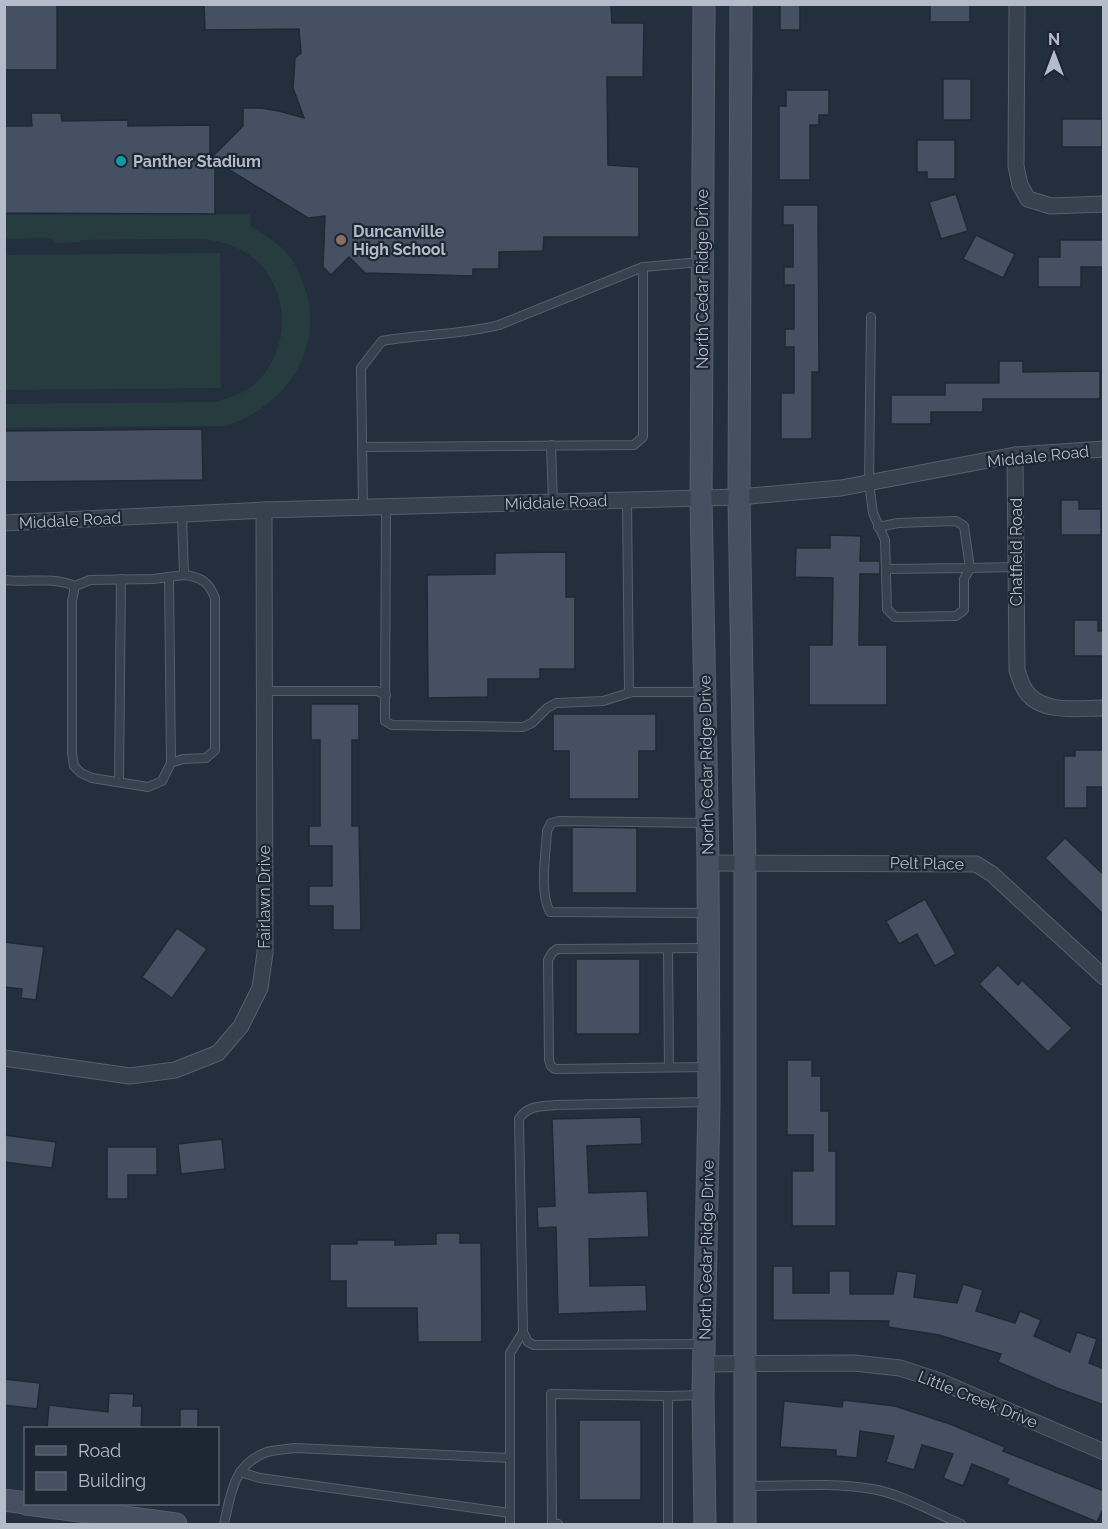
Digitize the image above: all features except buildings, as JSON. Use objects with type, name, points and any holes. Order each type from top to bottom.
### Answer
[{"type":"main road","name":"North Cedar Ridge Drive","points":[[704,4],[701,498],[708,863],[708,1102],[703,1395],[705,1524]]},
{"type":"main road","points":[[741,4],[739,497],[744,863],[746,1524]]},
{"type":"main road","points":[[4,1500],[24,1503]]},
{"type":"main road","points":[[33,1505],[81,1518],[176,1524]]},
{"type":"street","points":[[1017,4],[1016,166],[1020,185],[1028,199],[1051,206],[1104,204]]},
{"type":"street","name":"Middale Road","points":[[4,523],[264,510],[739,497],[841,488],[1015,455],[1104,449]]},
{"type":"street","name":"Chatfield Road","points":[[1015,455],[1017,670],[1024,690],[1039,703],[1056,708],[1104,708]]},
{"type":"street","name":"Fairlawn Drive","points":[[4,1058],[130,1076],[175,1070],[218,1053],[241,1026],[260,988],[265,953],[264,510]]},
{"type":"street","name":"Pelt Place","points":[[708,863],[976,864],[992,874],[1104,977]]},
{"type":"street","name":"Little Creek Drive","points":[[704,1354],[744,1364],[855,1363],[900,1368],[937,1380],[1104,1452]]},
{"type":"lane","points":[[363,507],[361,368],[382,341],[411,336],[455,334],[499,325],[643,267],[702,262]]},
{"type":"lane","points":[[362,447],[634,445],[643,437],[643,267]]},
{"type":"lane","points":[[871,317],[869,483],[873,513],[878,527],[885,540],[887,609],[895,616],[956,616],[964,610],[964,579],[970,568],[964,526],[956,521],[898,523],[878,527]]},
{"type":"lane","points":[[551,445],[553,502]]},
{"type":"lane","points":[[627,500],[630,693]]},
{"type":"lane","points":[[386,507],[385,721],[392,725],[523,726],[532,723],[547,708],[556,703],[603,701],[630,693],[705,692]]},
{"type":"lane","points":[[182,514],[184,574]]},
{"type":"lane","points":[[886,569],[1016,567]]},
{"type":"lane","points":[[4,580],[51,579],[75,586],[90,580],[153,579],[184,574],[198,576],[210,586],[215,598],[214,750],[206,758],[183,759],[171,763]]},
{"type":"lane","points":[[75,586],[72,601],[72,753],[74,766],[81,773],[92,778],[148,786],[162,781],[171,763],[169,577]]},
{"type":"lane","points":[[119,782],[121,579]]},
{"type":"lane","points":[[264,691],[377,691],[386,695]]},
{"type":"lane","points":[[707,823],[559,821],[551,823],[547,831],[545,889],[546,904],[550,912],[708,913]]},
{"type":"lane","points":[[708,948],[558,949],[548,960],[549,1060],[555,1069],[708,1067]]},
{"type":"lane","points":[[668,949],[669,1067]]},
{"type":"lane","points":[[704,1354],[534,1345],[528,1342],[523,1332],[519,1119],[524,1111],[555,1105],[708,1102]]},
{"type":"lane","points":[[510,1524],[510,1353],[523,1332]]},
{"type":"lane","points":[[558,1524],[552,1524],[551,1394],[703,1395]]},
{"type":"lane","points":[[668,1396],[668,1524]]},
{"type":"lane","points":[[224,1524],[235,1480],[247,1463],[267,1452],[295,1448],[510,1458]]},
{"type":"lane","points":[[240,1472],[260,1478],[510,1513]]},
{"type":"lane","points":[[745,1486],[847,1486],[872,1489],[887,1492],[961,1524]]},
{"type":"green space","points":[[250,214],[250,226],[280,246],[292,260],[307,295],[310,317],[308,338],[293,377],[264,407],[225,426],[5,428],[5,404],[213,402],[231,397],[254,385],[270,365],[278,346],[282,327],[281,308],[276,289],[266,272],[253,258],[226,243],[198,239],[81,240],[80,242],[56,243],[50,238],[5,239],[5,215]]},
{"type":"green space","points":[[220,253],[221,388],[5,390],[5,255]]},
{"type":"place","name":"Panther Stadium","points":[[121,161]]},
{"type":"place","name":"Duncanville High School","points":[[341,240]]}]
